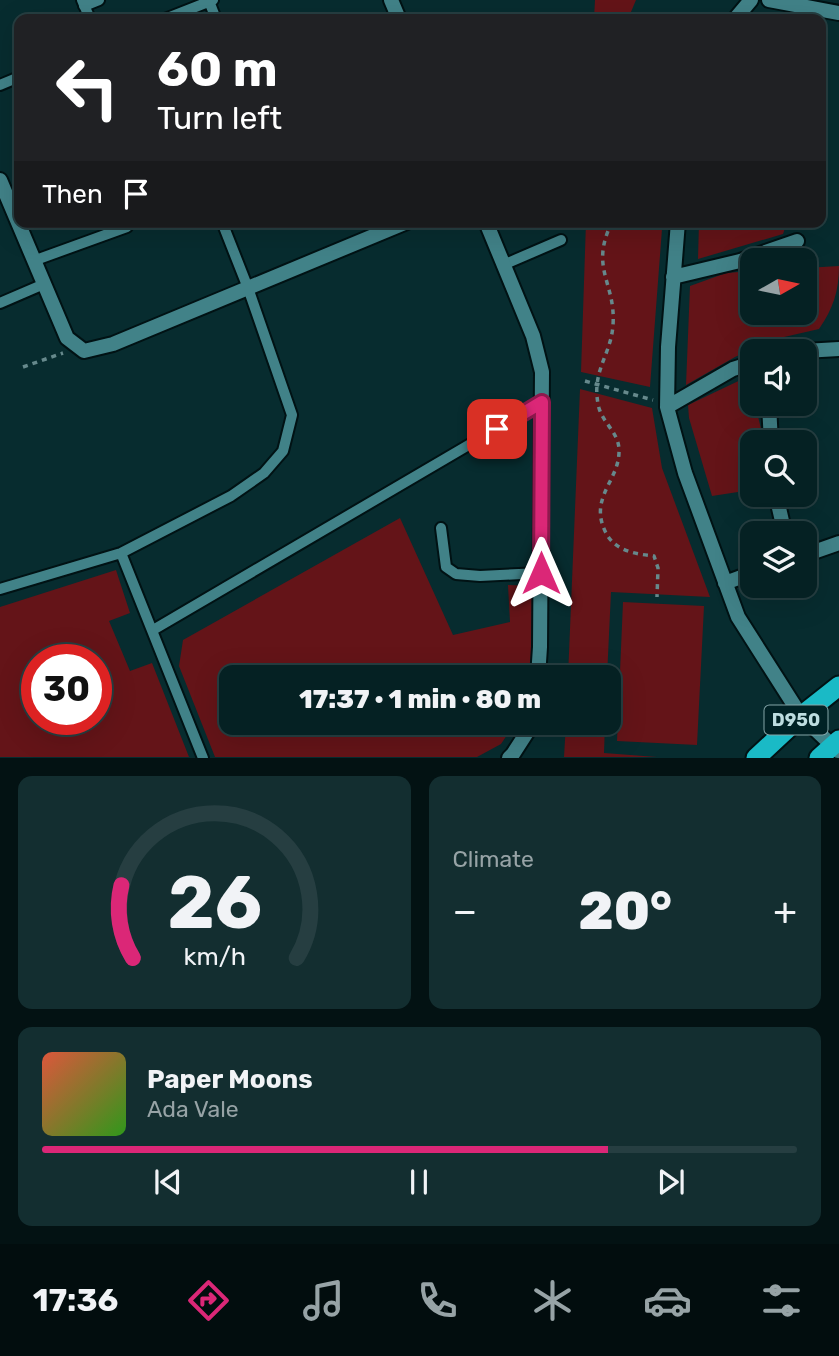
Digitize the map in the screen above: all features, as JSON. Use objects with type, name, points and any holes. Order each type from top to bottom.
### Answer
[{"type":"highway","name":"D950","points":[[755,758],[800,716],[839,686]]},
{"type":"street","points":[[739,14],[751,0]]},
{"type":"street","points":[[769,0],[839,13]]},
{"type":"street","points":[[0,180],[14,214]]},
{"type":"street","points":[[20,228],[67,338],[84,351],[113,344],[393,228]]},
{"type":"street","points":[[488,228],[533,336],[542,372],[539,665]]},
{"type":"street","points":[[677,228],[668,347],[667,407],[685,473],[738,617],[800,716],[832,749]]},
{"type":"street","points":[[673,277],[740,261],[797,242]]},
{"type":"street","points":[[817,350],[839,349]]},
{"type":"street","points":[[667,407],[740,367]]},
{"type":"street","points":[[817,551],[839,543]]},
{"type":"street","points":[[725,583],[740,577]]},
{"type":"street","points":[[509,758],[526,735]]},
{"type":"lane","points":[[83,3],[99,0]]},
{"type":"lane","points":[[178,14],[211,1]]},
{"type":"lane","points":[[33,261],[122,228]]},
{"type":"lane","points":[[0,589],[121,553],[231,496],[264,472],[283,451],[292,415],[224,228]]},
{"type":"lane","points":[[503,265],[561,240]]},
{"type":"lane","points":[[0,303],[44,285]]},
{"type":"lane","points":[[153,629],[542,402]]},
{"type":"lane","points":[[441,528],[446,567],[456,574],[480,576],[541,573]]},
{"type":"lane","points":[[121,553],[203,758]]},
{"type":"path","points":[[609,228],[603,240],[601,257],[613,326],[597,374],[597,384],[599,407],[615,434],[620,449],[617,465],[601,499],[600,514],[606,533],[615,544],[630,553],[654,556],[658,568],[657,597]]},
{"type":"path","points":[[23,367],[57,357],[78,346]]},
{"type":"path","points":[[585,381],[653,400]]},
{"type":"shaded area","points":[[595,0],[636,0],[630,14],[594,14]]},
{"type":"shaded area","points":[[586,228],[662,229],[650,387],[581,372]]},
{"type":"shaded area","points":[[699,228],[785,228],[783,234],[698,259]]},
{"type":"shaded area","points":[[839,266],[834,299],[819,329],[775,339],[740,339],[740,355],[686,385],[690,286],[726,273],[740,272],[740,326],[817,326],[817,267]]},
{"type":"shaded area","points":[[740,380],[740,416],[758,416],[761,430],[740,430],[738,492],[712,496],[689,418],[688,405]]},
{"type":"shaded area","points":[[580,389],[652,408],[662,468],[710,597],[611,592],[608,665],[568,665]]},
{"type":"shaded area","points":[[400,518],[453,635],[510,622],[508,585],[534,586],[530,665],[219,665],[219,735],[507,735],[501,744],[477,757],[215,757],[179,666],[183,640]]},
{"type":"shaded area","points":[[116,570],[130,613],[109,621],[130,671],[152,663],[189,757],[0,757],[0,607]]},
{"type":"shaded area","points":[[623,602],[704,606],[697,745],[617,741],[617,735],[621,735]]},
{"type":"shaded area","points":[[565,735],[605,735],[604,753],[657,757],[564,757]]},
{"type":"route","points":[[497,429],[542,402],[541,573]]}]
